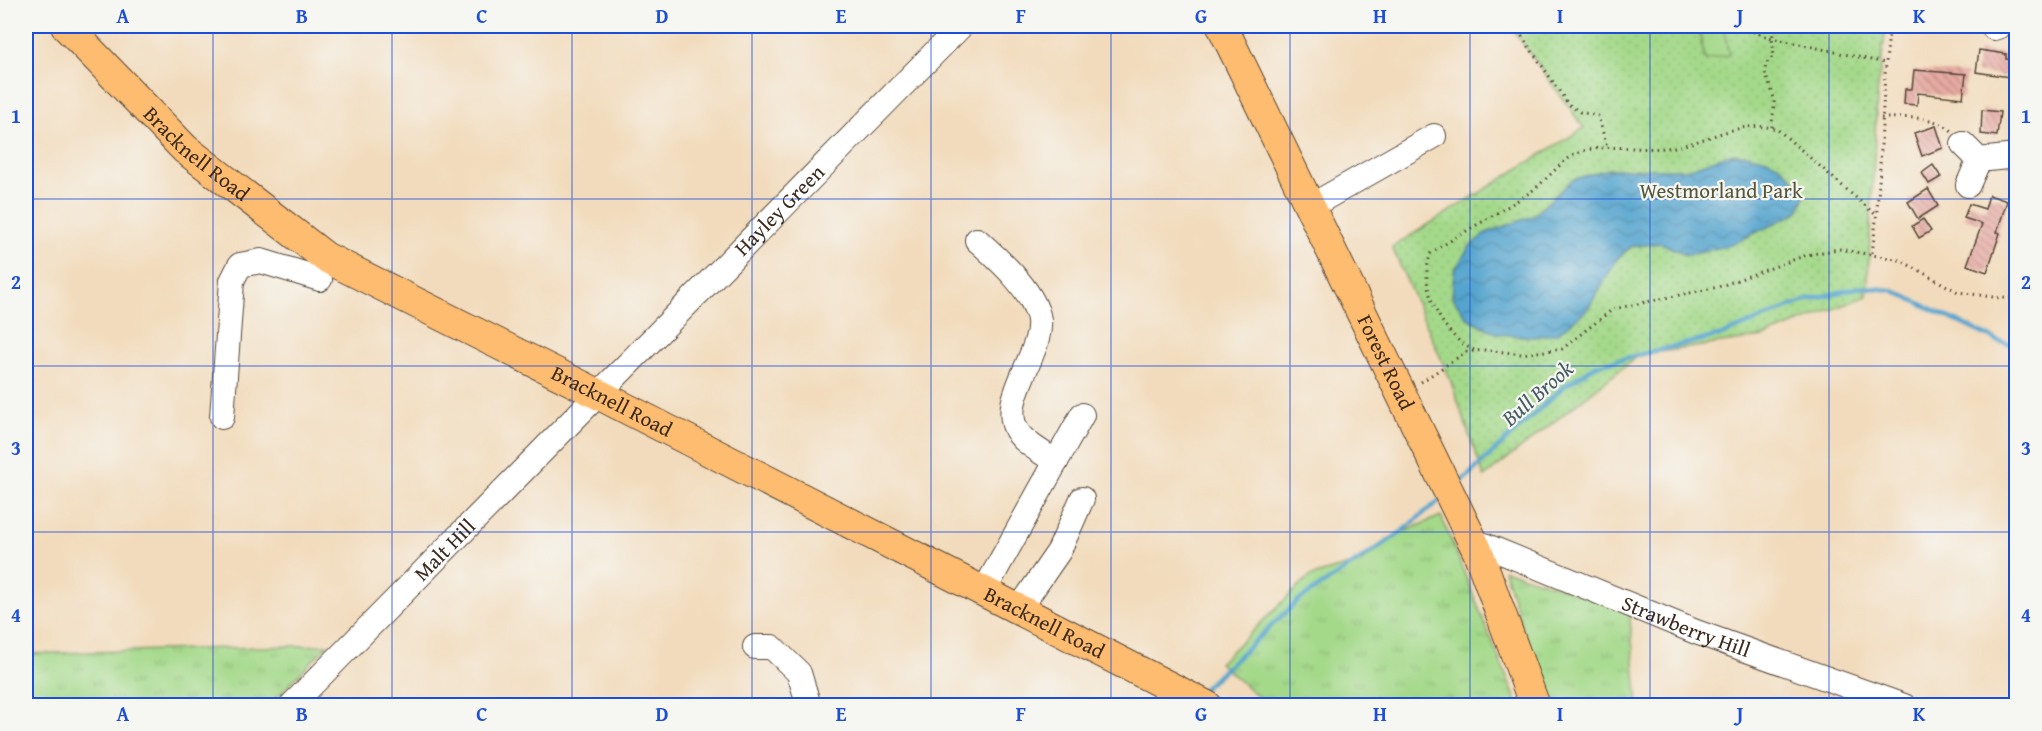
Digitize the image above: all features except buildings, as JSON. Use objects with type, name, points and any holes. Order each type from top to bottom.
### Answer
[{"type":"main road","name":"Bracknell Road","points":[[66,26],[185,149],[325,257],[1198,701]]},
{"type":"main road","name":"Forest Road","points":[[1222,26],[1450,492],[1472,540],[1527,677],[1535,705]]},
{"type":"street","name":"Hayley Green","points":[[598,394],[961,26]]},
{"type":"street","points":[[1311,206],[1434,136]]},
{"type":"street","points":[[1968,185],[1971,152],[2016,156]]},
{"type":"street","points":[[977,240],[1023,290],[1039,317],[1037,337],[1013,403],[1014,416],[1018,434],[1056,462]]},
{"type":"street","points":[[222,417],[232,281],[240,265],[261,261],[320,279]]},
{"type":"street","name":"Malt Hill","points":[[291,705],[598,394]]},
{"type":"street","points":[[984,591],[1082,415]]},
{"type":"street","points":[[1019,609],[1059,551],[1082,499]]},
{"type":"street","name":"Strawberry Hill","points":[[1472,540],[1696,632],[1904,705]]},
{"type":"street","points":[[755,647],[772,647],[799,673],[808,705]]},
{"type":"path","points":[[1515,26],[1568,104],[1580,112],[1598,116],[1607,147]]},
{"type":"path","points":[[1736,26],[1772,38],[1885,63]]},
{"type":"path","points":[[1772,127],[1774,99],[1764,70],[1767,61],[1774,56],[1772,38],[1775,26]]},
{"type":"path","points":[[1872,254],[1877,216],[1885,63],[1890,26]]},
{"type":"path","points":[[1881,118],[1926,118],[1942,122],[1971,152]]},
{"type":"path","points":[[1476,351],[1463,346],[1434,307],[1426,273],[1431,253],[1530,192],[1580,152],[1607,147],[1661,149],[1682,146],[1733,129],[1757,124],[1772,127],[1877,216]]},
{"type":"path","points":[[1402,394],[1466,352],[1522,354],[1562,349],[1613,309],[1718,287],[1807,255],[1839,249],[1900,260],[1958,292],[2016,298]]},
{"type":"green space","name":"Westmorland Park","points":[[1510,26],[1886,26],[1877,95],[1867,296],[1763,337],[1639,355],[1484,477],[1450,379],[1392,247],[1584,128]]},
{"type":"green space","points":[[1698,26],[1723,26],[1729,55],[1705,60]]},
{"type":"green space","points":[[2016,368],[2016,441],[2010,369]]},
{"type":"green space","points":[[1441,516],[1518,705],[1268,705],[1219,663],[1309,577],[1362,561],[1399,534]]},
{"type":"green space","points":[[1504,570],[1629,608],[1638,705],[1547,705]]},
{"type":"green space","points":[[328,645],[269,705],[26,705],[26,654]]},
{"type":"water","points":[[1733,153],[1768,159],[1783,168],[1806,195],[1798,212],[1731,245],[1687,255],[1661,243],[1631,247],[1617,259],[1588,309],[1558,333],[1534,337],[1498,334],[1467,318],[1452,297],[1454,271],[1469,247],[1486,233],[1533,216],[1572,180],[1608,169],[1687,169]]},
{"type":"waterway","name":"Bull Brook","points":[[1457,486],[1563,387],[1597,365],[1722,335],[1807,300],[1861,287],[1892,290],[1998,341],[2016,346]]},
{"type":"waterway","name":"Bull Brook","points":[[1200,692],[1298,601],[1400,533],[1441,499]]}]
